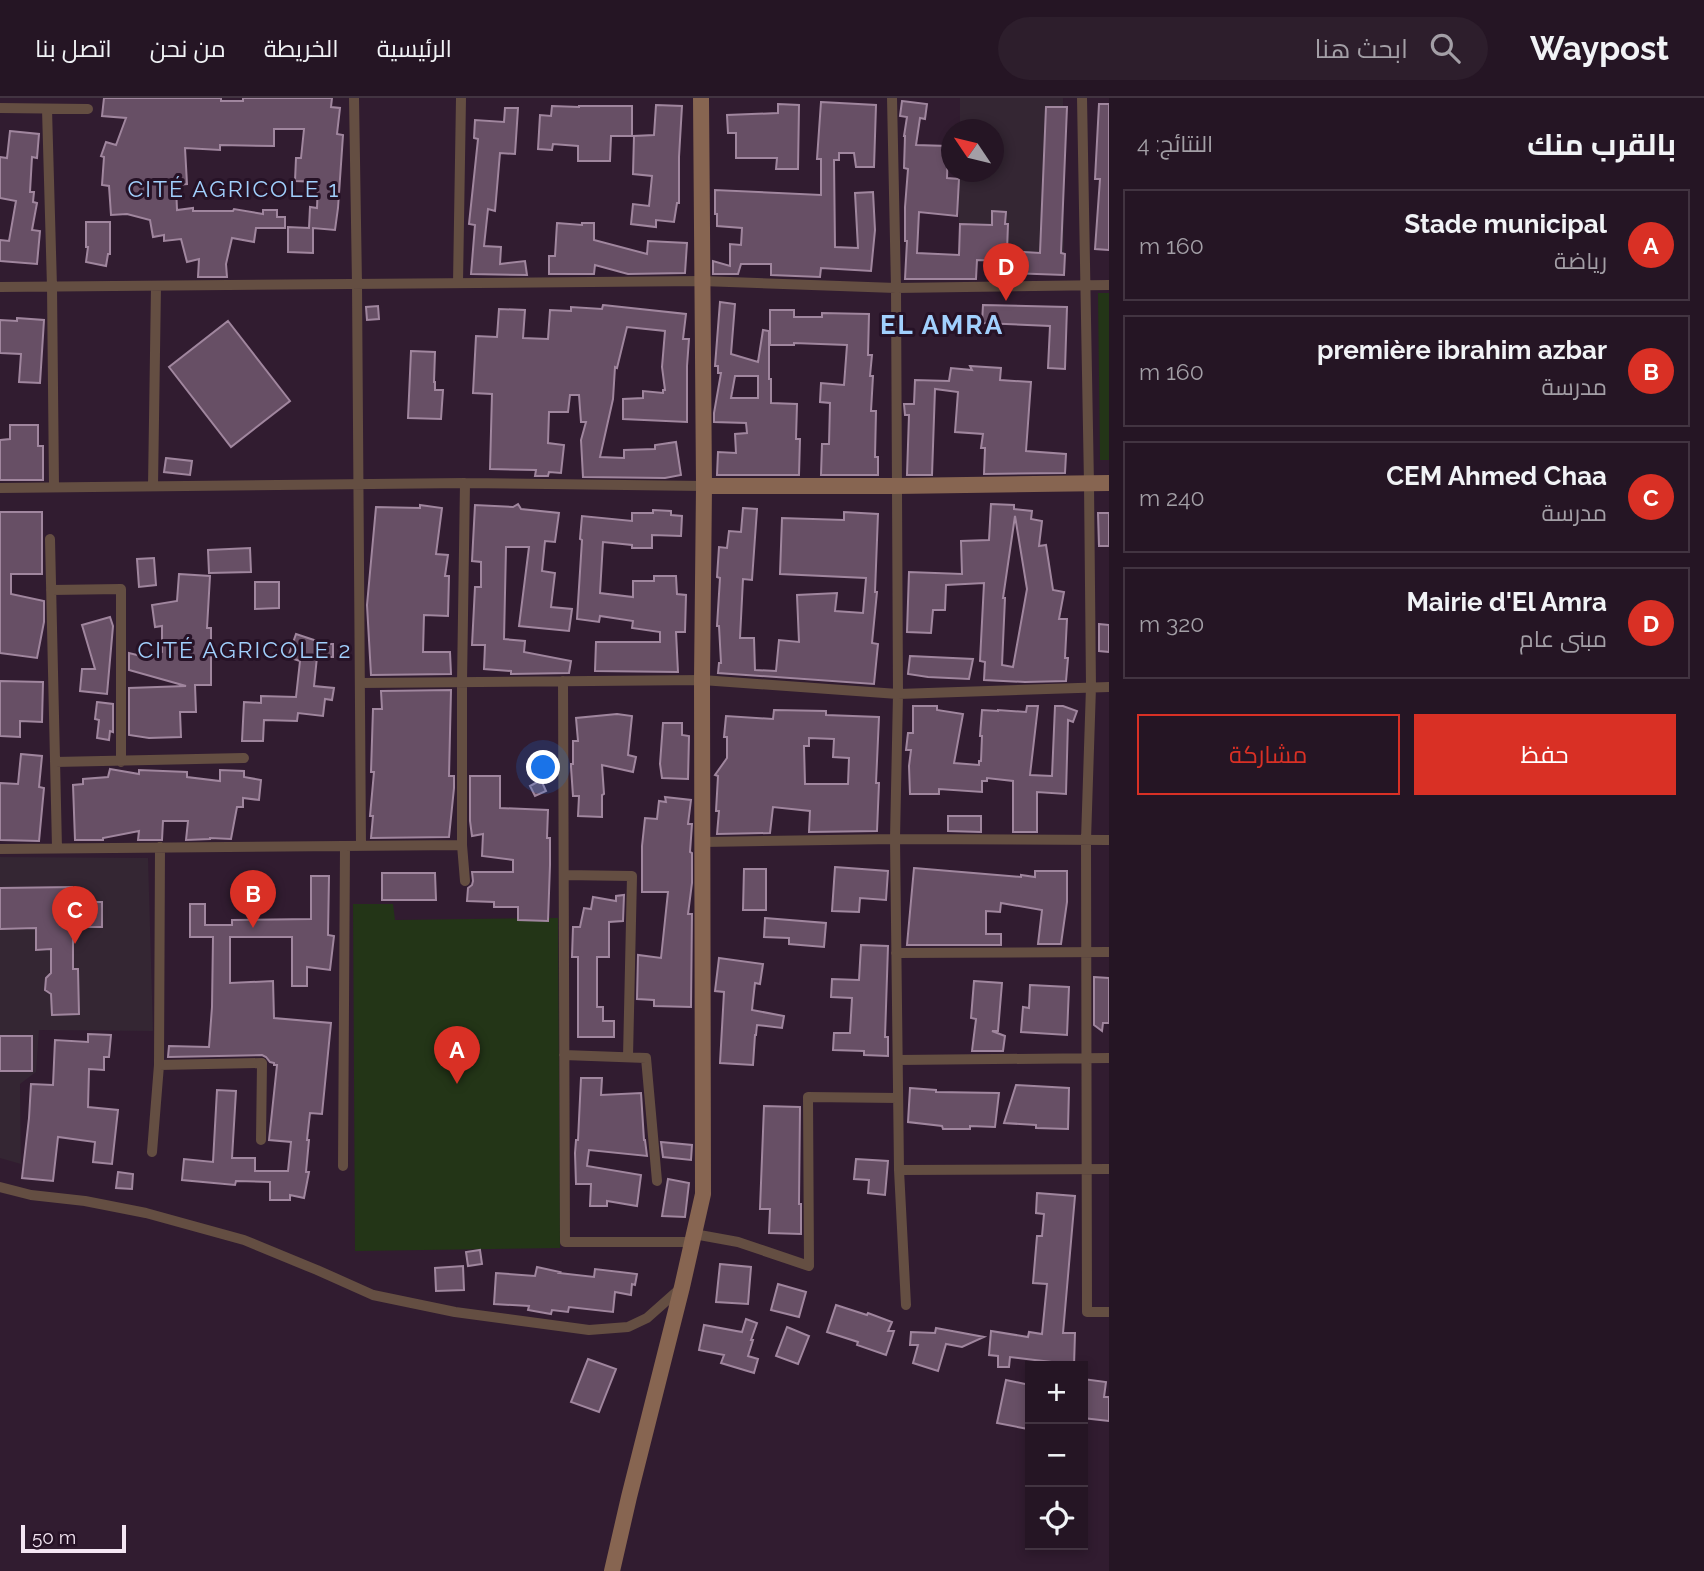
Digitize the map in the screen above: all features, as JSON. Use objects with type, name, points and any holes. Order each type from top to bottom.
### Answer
[{"type":"main road","points":[[612,1571],[703,1194],[704,486],[701,98]]},
{"type":"main road","points":[[704,486],[1109,483]]},
{"type":"street","points":[[354,98],[361,846]]},
{"type":"street","points":[[458,283],[461,98]]},
{"type":"street","points":[[892,98],[898,694],[896,953],[899,1170],[906,1305]]},
{"type":"street","points":[[1082,98],[1090,484],[1091,687],[1086,840],[1087,1312],[1109,1312]]},
{"type":"street","points":[[0,108],[88,109]]},
{"type":"street","points":[[47,109],[54,487]]},
{"type":"street","points":[[0,287],[702,281],[896,288],[1109,285]]},
{"type":"street","points":[[153,486],[156,286]]},
{"type":"street","points":[[465,483],[462,682],[462,845],[465,881]]},
{"type":"street","points":[[0,488],[465,483],[704,486]]},
{"type":"street","points":[[50,539],[57,848]]},
{"type":"street","points":[[51,590],[121,589],[121,762]]},
{"type":"street","points":[[360,683],[702,680],[898,694],[1109,687]]},
{"type":"street","points":[[563,681],[565,1242],[693,1238],[738,1242],[809,1266],[808,1097],[898,1098]]},
{"type":"street","points":[[55,762],[244,758]]},
{"type":"street","points":[[702,842],[1109,840]]},
{"type":"street","points":[[0,849],[462,845]]},
{"type":"street","points":[[343,1166],[345,846]]},
{"type":"street","points":[[152,1152],[159,1065],[160,847]]},
{"type":"street","points":[[564,875],[632,876],[628,1056]]},
{"type":"street","points":[[896,953],[1109,952]]},
{"type":"street","points":[[564,1055],[646,1058],[657,1181]]},
{"type":"street","points":[[898,1060],[1109,1058]]},
{"type":"street","points":[[159,1065],[262,1063],[261,1140]]},
{"type":"street","points":[[899,1170],[1109,1169]]},
{"type":"street","points":[[0,1187],[31,1195],[85,1201],[158,1216],[244,1240],[373,1295],[455,1312],[589,1330],[628,1327],[647,1318],[682,1287]]},
{"type":"shaded area","points":[[960,98],[1063,98],[1064,259],[969,259],[969,232],[959,232],[959,182],[1004,182],[1004,119],[960,119]]},
{"type":"shaded area","points":[[0,857],[148,858],[153,1031],[39,1030],[36,1072],[20,1084],[21,1164],[0,1158]]},
{"type":"green space","points":[[1098,293],[1109,293],[1109,460],[1100,460]]},
{"type":"green space","points":[[353,904],[393,904],[395,920],[558,918],[560,1248],[355,1251]]},
{"type":"building","points":[[104,98],[221,98],[221,101],[243,101],[243,98],[332,98],[331,107],[340,108],[337,134],[343,135],[335,230],[313,228],[313,253],[288,252],[288,227],[309,228],[310,207],[317,208],[318,182],[295,181],[296,158],[301,158],[304,129],[274,129],[274,146],[220,145],[220,150],[185,148],[187,184],[176,185],[177,210],[234,209],[263,214],[263,210],[277,210],[277,217],[285,217],[285,228],[256,228],[254,242],[232,238],[226,264],[227,277],[198,277],[199,259],[187,262],[181,239],[164,241],[164,235],[153,237],[150,220],[127,214],[111,215],[109,186],[102,185],[104,157],[101,156],[106,142],[116,145],[126,118],[102,116]]},
{"type":"building","points":[[902,101],[927,104],[925,119],[920,118],[916,145],[941,146],[941,182],[959,182],[957,216],[919,212],[917,253],[959,255],[960,224],[992,225],[992,211],[1006,212],[1007,251],[1040,253],[1046,107],[1067,107],[1061,253],[1065,254],[1064,275],[1006,273],[1006,261],[977,260],[976,279],[905,279],[908,169],[904,168],[904,136],[907,117],[900,116]]},
{"type":"building","points":[[821,102],[876,105],[874,167],[856,167],[854,153],[839,153],[839,160],[834,160],[835,247],[858,248],[855,193],[873,192],[875,230],[871,271],[821,268],[820,277],[771,275],[771,264],[741,264],[738,274],[713,274],[713,261],[730,266],[730,244],[741,245],[742,228],[717,226],[715,190],[821,195],[821,159],[817,159]]},
{"type":"building","points":[[778,104],[799,105],[798,169],[776,169],[777,158],[736,158],[736,133],[728,133],[727,115],[778,113]]},
{"type":"building","points":[[1099,104],[1109,104],[1109,250],[1095,249],[1100,179],[1095,179]]},
{"type":"building","points":[[656,105],[682,106],[679,203],[674,222],[656,220],[656,227],[631,224],[633,204],[649,206],[652,176],[633,174],[634,136],[654,135]]},
{"type":"building","points":[[552,106],[632,106],[632,136],[611,136],[610,161],[578,161],[578,146],[553,144],[552,150],[538,149],[540,115],[551,116]]},
{"type":"building","points":[[505,108],[518,108],[515,154],[500,153],[495,211],[488,209],[484,246],[501,247],[500,264],[525,261],[527,275],[471,274],[475,225],[469,224],[478,139],[474,138],[475,120],[504,122]]},
{"type":"building","points":[[10,131],[39,134],[37,158],[32,157],[30,192],[34,192],[33,202],[37,203],[32,230],[40,231],[37,264],[0,261],[0,240],[9,241],[16,201],[0,198],[0,157],[7,158]]},
{"type":"building","points":[[86,222],[110,222],[110,254],[106,266],[86,262]]},
{"type":"building","points":[[557,223],[594,223],[594,240],[647,254],[648,241],[687,243],[685,273],[628,274],[595,265],[594,274],[549,274],[549,256],[555,256]]},
{"type":"building","points":[[720,302],[735,304],[731,354],[758,362],[763,330],[769,331],[771,403],[797,404],[799,475],[717,475],[718,452],[736,453],[735,434],[747,433],[746,423],[714,422],[721,373],[718,373],[718,366],[715,366]],"holes":[[[735,376],[758,376],[758,398],[731,398]]]},
{"type":"building","points":[[603,305],[686,314],[683,339],[689,339],[687,422],[623,419],[623,399],[643,398],[643,391],[663,393],[665,390],[662,367],[665,331],[627,327],[617,368],[615,367],[613,399],[600,457],[624,458],[624,450],[655,449],[655,445],[676,442],[681,475],[665,478],[583,477],[581,440],[586,422],[581,422],[579,395],[570,395],[568,412],[549,412],[548,443],[564,445],[561,473],[549,472],[548,476],[535,476],[536,470],[490,469],[492,394],[473,393],[476,336],[497,337],[499,309],[525,310],[523,338],[548,339],[550,310],[571,311],[571,307],[602,309]]},
{"type":"building","points":[[983,305],[1067,307],[1065,369],[1048,368],[1050,326],[982,323]]},
{"type":"building","points":[[378,306],[379,319],[367,320],[366,307]]},
{"type":"building","points":[[770,310],[794,310],[794,317],[822,317],[822,313],[869,314],[868,355],[872,355],[870,376],[873,376],[871,411],[876,411],[875,457],[878,457],[878,475],[821,475],[822,444],[829,444],[830,403],[820,402],[821,383],[844,385],[847,345],[770,345]]},
{"type":"building","points":[[17,318],[44,320],[40,383],[19,382],[21,354],[0,353],[0,320],[17,321]]},
{"type":"building","points":[[228,321],[290,401],[231,447],[169,367]]},
{"type":"building","points":[[411,351],[435,352],[435,390],[443,390],[441,419],[408,418]]},
{"type":"building","points":[[970,366],[1001,368],[1000,380],[1031,382],[1026,451],[1066,454],[1065,473],[984,474],[985,448],[981,448],[983,434],[955,432],[958,392],[935,389],[932,475],[907,475],[909,415],[905,415],[904,404],[914,404],[915,380],[949,381],[951,368],[972,370]]},
{"type":"building","points":[[10,425],[38,425],[38,446],[43,446],[43,480],[0,480],[0,440],[10,439]]},
{"type":"building","points":[[166,458],[192,461],[190,475],[164,472]]},
{"type":"building","points":[[518,504],[521,509],[559,513],[555,542],[545,541],[542,571],[555,573],[551,607],[572,609],[569,631],[519,626],[529,547],[506,547],[504,639],[525,641],[524,652],[571,661],[569,673],[511,674],[511,671],[484,669],[485,645],[472,645],[475,587],[481,587],[481,562],[472,561],[475,505],[513,507]]},
{"type":"building","points":[[991,504],[1014,505],[1014,509],[1032,511],[1031,519],[1042,521],[1039,546],[1046,545],[1053,590],[1064,592],[1059,619],[1067,619],[1066,681],[984,680],[985,662],[980,661],[984,583],[946,585],[945,610],[933,610],[931,633],[907,632],[909,572],[962,574],[961,541],[989,540]],"holes":[[[1015,516],[1027,589],[1013,667],[1002,665],[1003,598]]]},
{"type":"building","points":[[420,505],[442,508],[436,554],[448,555],[445,576],[449,576],[448,616],[424,615],[423,652],[450,652],[451,674],[371,675],[367,605],[376,507],[420,508]]},
{"type":"building","points":[[743,508],[757,509],[752,580],[743,579],[740,638],[754,638],[755,670],[776,671],[779,640],[799,642],[797,595],[837,593],[835,611],[863,613],[866,578],[780,574],[782,518],[844,520],[844,512],[878,514],[877,592],[872,643],[878,644],[874,684],[718,673],[721,663],[717,626],[719,547],[727,548],[729,531],[741,532]]},
{"type":"building","points":[[653,510],[671,511],[671,515],[682,516],[681,536],[652,535],[652,548],[632,548],[632,545],[603,542],[600,593],[633,597],[633,581],[654,581],[654,576],[676,576],[677,594],[686,595],[685,632],[676,632],[678,672],[595,671],[596,642],[660,642],[660,632],[632,628],[633,621],[600,616],[599,622],[577,619],[582,516],[632,521],[632,513],[653,513]]},
{"type":"building","points":[[0,512],[42,512],[42,574],[11,574],[11,594],[44,601],[44,622],[37,658],[0,653]]},
{"type":"building","points":[[1098,513],[1109,513],[1109,546],[1099,546]]},
{"type":"building","points":[[250,548],[251,572],[209,573],[208,550]]},
{"type":"building","points":[[154,558],[156,585],[139,587],[137,559]]},
{"type":"building","points":[[179,574],[210,576],[207,628],[211,628],[211,685],[195,685],[196,712],[180,712],[181,737],[149,738],[129,735],[129,688],[186,686],[129,670],[129,653],[141,656],[162,652],[162,626],[155,627],[152,605],[177,601]]},
{"type":"building","points":[[255,582],[279,582],[279,608],[255,609]]},
{"type":"building","points":[[110,617],[113,626],[107,694],[80,691],[82,669],[95,669],[82,625]]},
{"type":"building","points":[[1099,624],[1109,625],[1109,652],[1099,651]]},
{"type":"building","points":[[296,634],[333,644],[333,657],[317,657],[314,686],[334,688],[332,700],[325,699],[323,716],[298,713],[297,721],[264,720],[263,741],[242,741],[244,702],[261,703],[261,696],[296,697],[300,661],[288,657]]},
{"type":"building","points":[[910,656],[973,659],[969,679],[908,674]]},
{"type":"building","points":[[0,681],[43,682],[42,722],[20,721],[20,737],[0,736]]},
{"type":"building","points":[[451,690],[449,776],[454,776],[454,788],[449,837],[371,838],[373,709],[382,709],[381,691]]},
{"type":"building","points":[[97,702],[113,704],[113,732],[110,731],[109,740],[97,738]]},
{"type":"building","points":[[913,706],[937,706],[937,710],[963,714],[954,763],[979,765],[982,710],[1026,712],[1027,706],[1038,706],[1030,775],[1052,776],[1055,706],[1077,711],[1073,722],[1068,720],[1066,794],[1037,792],[1037,832],[1013,832],[1013,781],[987,778],[987,781],[982,781],[982,792],[939,789],[939,794],[910,794],[911,750],[906,750],[908,733],[913,733]]},
{"type":"building","points":[[774,710],[826,711],[826,715],[879,717],[877,831],[809,832],[810,811],[773,807],[770,833],[717,834],[718,776],[715,775],[727,758],[727,737],[724,737],[726,716],[773,719]],"holes":[[[809,738],[834,739],[833,757],[849,758],[848,784],[805,784],[804,746],[809,746]]]},
{"type":"building","points":[[617,714],[632,716],[628,755],[636,757],[633,772],[602,765],[602,817],[578,816],[579,796],[573,796],[571,767],[573,741],[578,741],[576,718]]},
{"type":"building","points":[[663,723],[682,723],[682,735],[689,736],[688,779],[662,778],[660,764]]},
{"type":"building","points":[[21,754],[42,756],[39,787],[44,788],[39,841],[0,840],[0,783],[18,784]]},
{"type":"building","points":[[110,769],[139,774],[139,770],[187,772],[187,777],[220,781],[220,770],[244,771],[244,777],[261,780],[259,800],[243,798],[243,807],[237,807],[231,839],[186,840],[188,821],[163,821],[162,840],[138,840],[139,831],[103,840],[75,840],[73,785],[83,784],[83,779],[108,777]]},
{"type":"building","points":[[470,776],[500,776],[500,808],[548,810],[548,921],[518,920],[518,907],[494,907],[494,902],[467,901],[468,888],[473,881],[472,872],[513,872],[513,860],[482,856],[483,834],[472,836]]},
{"type":"building","points":[[541,780],[546,791],[535,796],[530,786]]},
{"type":"building","points":[[665,797],[691,800],[688,824],[692,824],[692,883],[688,914],[692,914],[691,1007],[654,1006],[654,1000],[637,999],[638,955],[661,958],[668,892],[642,892],[642,846],[645,818],[657,819],[659,801],[666,802]]},
{"type":"building","points":[[948,816],[981,816],[981,832],[948,831]]},
{"type":"building","points":[[835,867],[888,871],[886,900],[860,898],[859,912],[832,911]]},
{"type":"building","points":[[914,868],[1021,877],[1035,877],[1035,871],[1067,871],[1067,902],[1061,944],[1038,944],[1042,910],[1001,903],[1000,912],[986,911],[986,934],[1001,934],[1001,945],[907,945]]},
{"type":"building","points":[[744,869],[766,869],[766,910],[743,910]]},
{"type":"building","points":[[382,873],[435,873],[436,900],[382,900]]},
{"type":"building","points":[[311,876],[329,876],[328,935],[334,936],[330,970],[307,967],[307,986],[292,986],[292,937],[230,937],[230,983],[273,981],[274,1018],[331,1023],[322,1114],[310,1113],[306,1172],[309,1172],[304,1198],[290,1195],[290,1200],[270,1200],[270,1182],[236,1181],[235,1185],[182,1180],[184,1159],[213,1162],[217,1090],[236,1091],[232,1158],[255,1158],[255,1171],[288,1171],[291,1142],[269,1140],[277,1065],[266,1057],[168,1057],[169,1046],[209,1047],[213,937],[190,937],[190,904],[205,904],[205,925],[232,925],[232,920],[311,919]]},
{"type":"building","points":[[72,887],[73,902],[102,902],[102,927],[73,927],[73,969],[78,969],[79,1014],[52,1015],[51,994],[45,990],[46,978],[51,973],[51,949],[36,950],[36,928],[0,929],[0,888]]},
{"type":"building","points":[[624,895],[623,921],[609,922],[609,957],[597,957],[597,1007],[603,1007],[603,1021],[614,1021],[614,1037],[578,1037],[578,957],[572,957],[573,927],[580,927],[584,908],[591,909],[593,897],[616,901],[616,896]]},
{"type":"building","points":[[765,918],[826,923],[824,947],[789,944],[789,938],[764,937]]},
{"type":"building","points":[[861,945],[888,946],[885,1037],[888,1037],[888,1056],[864,1055],[864,1051],[833,1050],[834,1033],[850,1033],[852,998],[831,997],[832,979],[859,980]]},
{"type":"building","points":[[719,958],[763,964],[760,984],[755,983],[752,1010],[784,1016],[782,1028],[757,1025],[753,1065],[720,1063],[724,992],[715,991]]},
{"type":"building","points":[[1094,977],[1109,978],[1109,1023],[1103,1023],[1102,1031],[1094,1025]]},
{"type":"building","points":[[974,981],[1002,983],[998,1031],[992,1031],[1005,1036],[1003,1051],[972,1051],[976,1019],[971,1018]]},
{"type":"building","points":[[1030,985],[1069,987],[1067,1035],[1021,1032],[1023,1007],[1029,1008]]},
{"type":"building","points":[[88,1034],[111,1035],[109,1057],[104,1057],[104,1070],[89,1069],[88,1107],[118,1110],[112,1164],[93,1162],[95,1142],[58,1137],[53,1181],[22,1178],[31,1084],[53,1085],[55,1040],[88,1042]]},
{"type":"building","points":[[0,1036],[32,1036],[32,1071],[0,1071]]},
{"type":"building","points":[[581,1078],[602,1078],[601,1095],[641,1093],[647,1156],[589,1150],[587,1166],[641,1175],[637,1206],[607,1201],[607,1206],[590,1206],[591,1184],[576,1184],[575,1153]]},
{"type":"building","points":[[1016,1085],[1069,1088],[1068,1129],[1004,1123]]},
{"type":"building","points":[[910,1088],[936,1092],[999,1093],[995,1127],[943,1129],[942,1126],[908,1122]]},
{"type":"building","points":[[764,1106],[800,1107],[801,1234],[769,1233],[770,1209],[760,1209]]},
{"type":"building","points":[[661,1142],[692,1145],[691,1160],[663,1157]]},
{"type":"building","points":[[856,1159],[888,1161],[885,1195],[868,1193],[869,1180],[854,1179]]},
{"type":"building","points":[[118,1172],[133,1174],[132,1189],[116,1188]]},
{"type":"building","points":[[668,1179],[689,1183],[685,1217],[662,1216]]},
{"type":"building","points":[[1037,1193],[1075,1196],[1063,1333],[1075,1333],[1074,1361],[1010,1357],[1009,1367],[998,1367],[998,1356],[989,1355],[991,1331],[1028,1337],[1029,1332],[1042,1334],[1047,1284],[1033,1283],[1037,1236],[1042,1236],[1044,1214],[1036,1213]]},
{"type":"building","points":[[480,1250],[482,1264],[468,1266],[466,1252]]},
{"type":"building","points":[[720,1264],[751,1267],[748,1304],[716,1302]]},
{"type":"building","points":[[463,1266],[464,1290],[436,1291],[435,1268]]},
{"type":"building","points":[[537,1267],[559,1273],[594,1277],[595,1269],[637,1274],[631,1295],[615,1292],[613,1312],[569,1307],[568,1312],[552,1310],[551,1314],[528,1310],[529,1306],[494,1304],[496,1273],[535,1276]]},
{"type":"building","points":[[778,1284],[806,1292],[799,1317],[771,1310]]},
{"type":"building","points":[[836,1305],[892,1322],[888,1331],[894,1331],[886,1355],[827,1332]]},
{"type":"building","points":[[746,1319],[757,1323],[748,1356],[758,1359],[754,1373],[721,1363],[724,1355],[699,1350],[704,1325],[742,1332]]},
{"type":"building","points":[[787,1327],[809,1336],[798,1364],[776,1356]]},
{"type":"building","points":[[936,1328],[984,1337],[962,1347],[946,1344],[938,1371],[913,1363],[918,1345],[910,1345],[911,1332],[935,1333]]},
{"type":"building","points":[[588,1359],[616,1369],[599,1412],[571,1402]]},
{"type":"building","points":[[1006,1380],[1025,1384],[1025,1428],[997,1423]]},
{"type":"building","points":[[1088,1380],[1106,1382],[1104,1397],[1109,1397],[1109,1421],[1088,1419]]},
{"type":"place","name":"Mairie d'El Amra","points":[[1006,301]]},
{"type":"place","name":"première ibrahim azbar","points":[[253,928]]},
{"type":"place","name":"CEM Ahmed Chaa","points":[[75,944]]},
{"type":"place","name":"Stade municipal","points":[[457,1084]]},
{"type":"district","name":"CITÉ AGRICOLE 1","points":[[234,188]]},
{"type":"district","name":"EL AMRA","points":[[942,325]]},
{"type":"district","name":"CITÉ AGRICOLE 2","points":[[245,649]]}]
